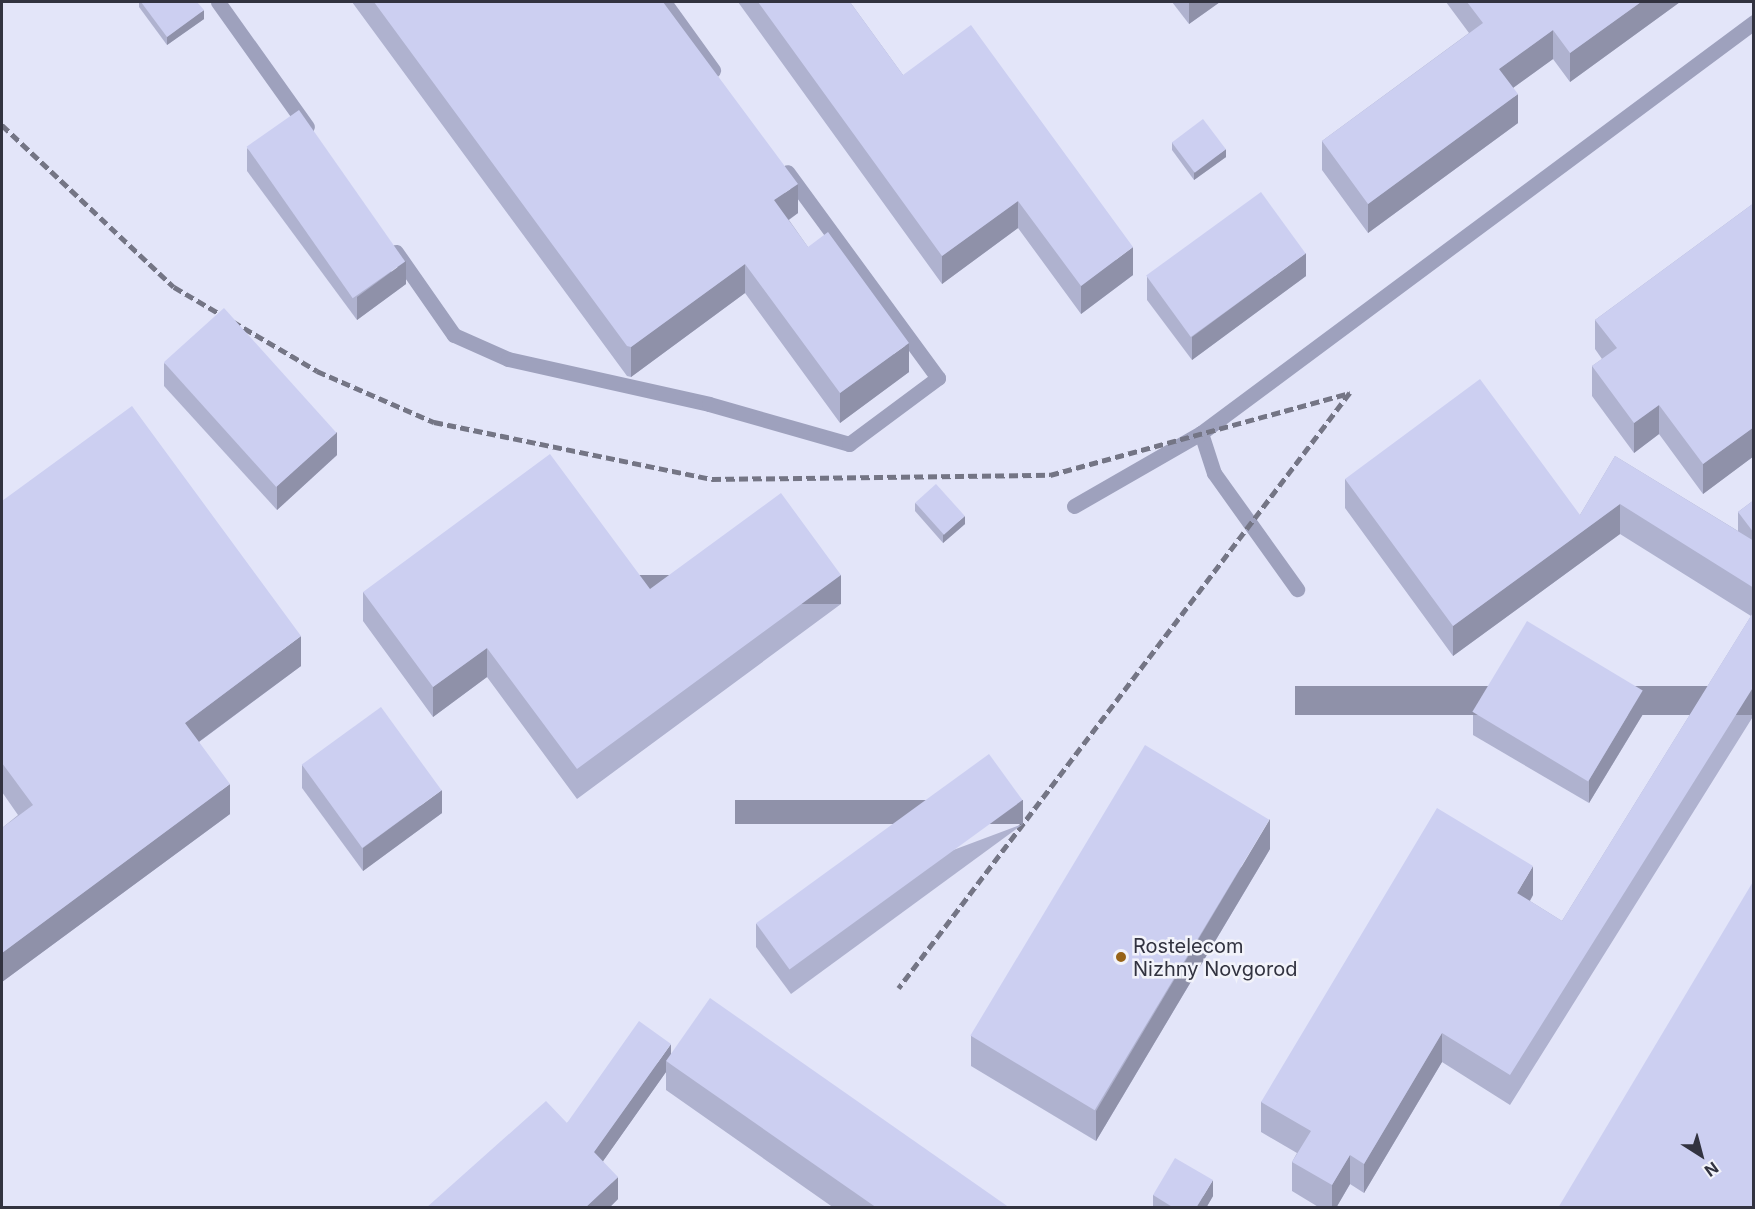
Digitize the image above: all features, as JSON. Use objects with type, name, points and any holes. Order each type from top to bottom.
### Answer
[{"type":"lane","points":[[218,2],[319,144]]},
{"type":"lane","points":[[664,2],[720,79]]},
{"type":"lane","points":[[1074,506],[1201,433],[1754,22]]},
{"type":"lane","points":[[387,240],[454,335],[508,359],[709,404],[849,444],[938,378],[776,156]]},
{"type":"lane","points":[[1201,433],[1214,473],[1297,589]]},
{"type":"building","points":[[141,2],[197,2],[204,10],[167,37]]},
{"type":"building","points":[[374,2],[663,2],[798,184],[774,200],[808,247],[828,232],[909,343],[840,393],[745,264],[631,347],[627,346]]},
{"type":"building","points":[[758,2],[850,2],[903,75],[971,25],[1133,247],[1081,286],[1018,201],[942,256]]},
{"type":"building","points":[[1467,2],[1641,2],[1570,53],[1553,30],[1499,69],[1518,94],[1368,204],[1322,141],[1483,23]]},
{"type":"building","points":[[299,110],[405,262],[353,298],[247,147]]},
{"type":"building","points":[[1203,119],[1226,149],[1195,173],[1172,142]]},
{"type":"building","points":[[1261,192],[1306,253],[1191,337],[1146,275]]},
{"type":"building","points":[[1754,203],[1754,427],[1703,464],[1659,405],[1634,423],[1592,366],[1617,348],[1595,320]]},
{"type":"building","points":[[224,308],[336,433],[276,487],[164,362]]},
{"type":"building","points":[[1480,379],[1580,515],[1615,456],[1754,541],[1754,588],[1620,504],[1453,626],[1345,479]]},
{"type":"building","points":[[132,406],[301,636],[185,723],[230,784],[2,953],[2,828],[33,805],[2,763],[2,501]]},
{"type":"building","points":[[550,454],[650,589],[781,493],[841,575],[577,769],[487,648],[433,687],[363,592]]},
{"type":"building","points":[[936,484],[965,516],[944,535],[915,503]]},
{"type":"building","points":[[1754,500],[1754,533],[1738,512]]},
{"type":"building","points":[[1754,611],[1754,686],[1510,1075],[1442,1033],[1364,1164],[1350,1155],[1332,1185],[1292,1162],[1311,1131],[1261,1102],[1437,808],[1533,866],[1517,893],[1562,921]]},
{"type":"building","points":[[1527,621],[1643,691],[1588,781],[1472,712]]},
{"type":"building","points":[[381,707],[442,790],[362,848],[302,765]]},
{"type":"building","name":"Rostelecom Nizhny Novgorod","points":[[1145,745],[1269,820],[1095,1110],[970,1036]]},
{"type":"building","points":[[989,754],[1023,800],[790,969],[756,923]]},
{"type":"building","points":[[1754,880],[1754,1208],[1558,1208]]},
{"type":"building","points":[[710,998],[1010,1208],[877,1208],[666,1061]]},
{"type":"building","points":[[639,1021],[671,1044],[594,1152],[618,1177],[585,1208],[554,1208],[554,1206],[552,1208],[426,1208],[546,1101],[567,1123]]},
{"type":"building","points":[[1175,1158],[1213,1180],[1196,1208],[1174,1208],[1153,1195]]},
{"type":"railway","points":[[2,125],[174,287],[317,371],[434,422],[712,479],[1050,475],[1350,393],[899,988]]},
{"type":"place","name":"Rostelecom Nizhny Novgorod","points":[[1121,957]]}]
